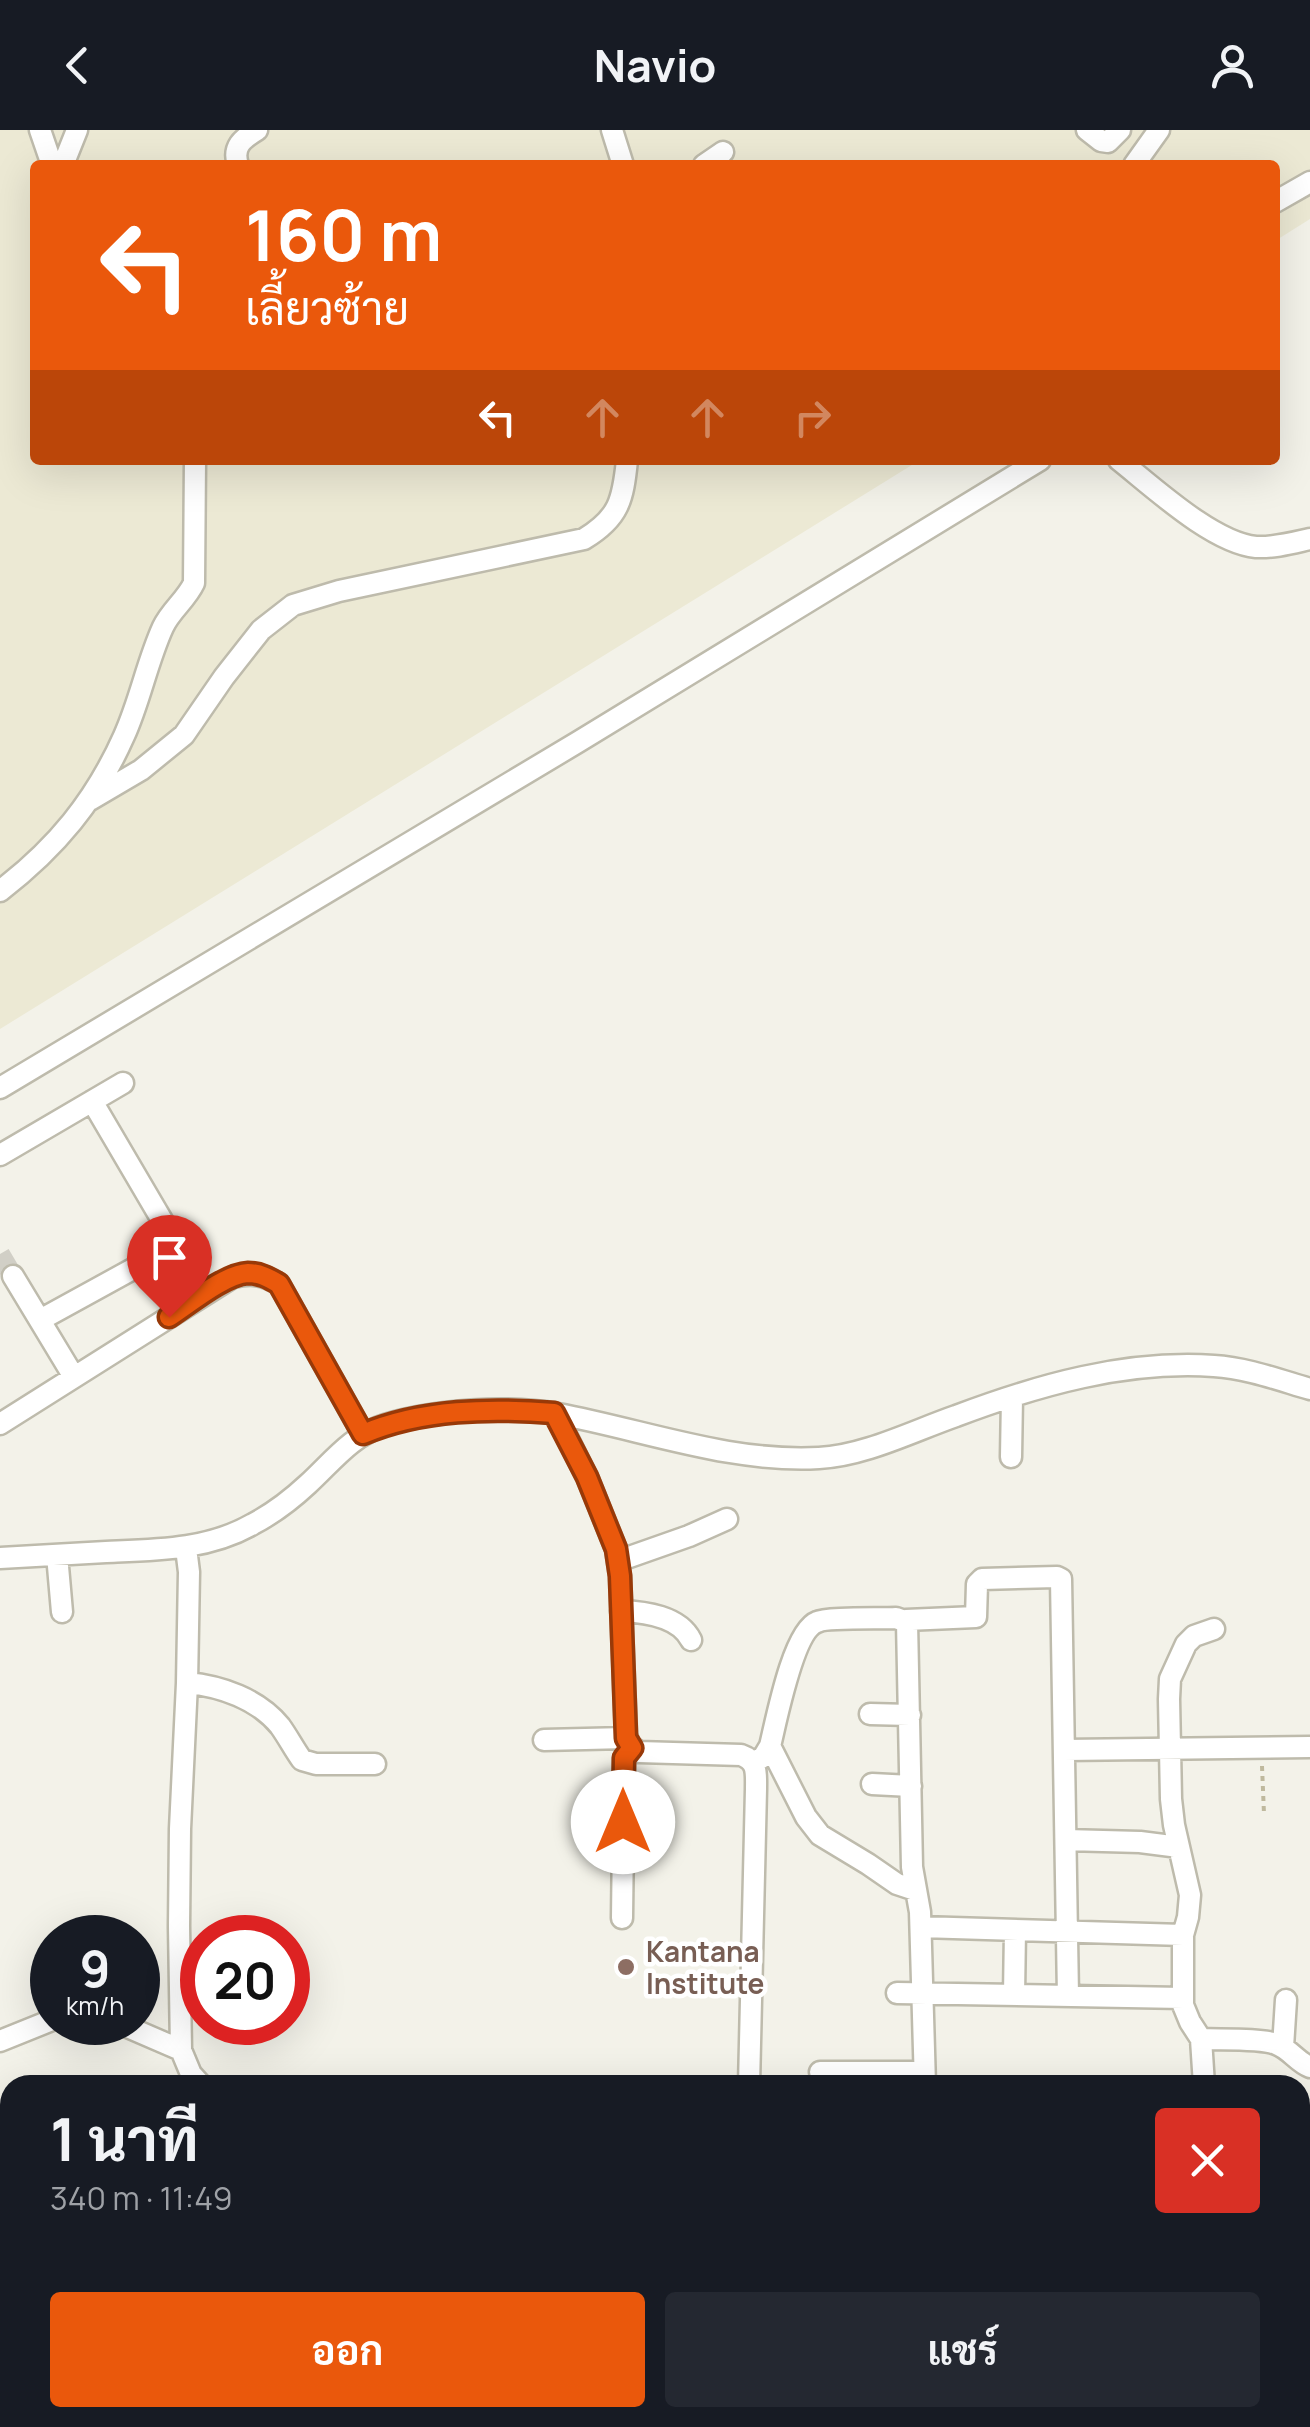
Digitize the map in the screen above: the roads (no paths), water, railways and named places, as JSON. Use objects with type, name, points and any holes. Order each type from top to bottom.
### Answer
[{"type":"lane","points":[[40,130],[50,160]]},
{"type":"lane","points":[[65,160],[77,130]]},
{"type":"lane","points":[[236,160],[237,147],[256,130]]},
{"type":"lane","points":[[612,130],[621,160]]},
{"type":"lane","points":[[1086,130],[1108,142],[1120,130]]},
{"type":"lane","points":[[1138,160],[1159,130]]},
{"type":"lane","points":[[711,160],[723,152]]},
{"type":"lane","points":[[1280,199],[1310,182]]},
{"type":"lane","points":[[0,891],[64,834],[90,800],[124,736],[164,625],[194,583],[195,465]]},
{"type":"lane","points":[[90,800],[141,770],[184,735],[260,630],[292,605],[584,540],[612,518],[620,499],[625,465]]},
{"type":"lane","points":[[0,1088],[1032,465]]},
{"type":"lane","points":[[1126,465],[1192,516],[1239,544],[1274,547],[1310,539]]},
{"type":"lane","points":[[0,1155],[123,1083]]},
{"type":"lane","points":[[40,1320],[162,1253],[168,1238],[166,1226],[92,1101]]},
{"type":"lane","points":[[0,1424],[232,1277],[248,1273],[266,1276],[279,1284],[363,1434]]},
{"type":"lane","points":[[13,1276],[74,1377]]},
{"type":"lane","points":[[0,1558],[186,1548],[252,1525],[306,1486],[363,1434],[385,1425],[473,1411],[554,1413],[742,1454],[824,1458],[878,1445],[1086,1375],[1171,1365],[1218,1366],[1310,1389]]},
{"type":"lane","points":[[1011,1456],[1012,1397]]},
{"type":"lane","points":[[554,1413],[587,1477],[618,1561],[629,1743],[624,1758],[622,1918]]},
{"type":"lane","points":[[618,1561],[726,1519]]},
{"type":"lane","points":[[186,1548],[188,1683],[179,1907],[181,2050],[190,2075]]},
{"type":"lane","points":[[57,1555],[62,1612]]},
{"type":"lane","points":[[754,1763],[770,1746],[790,1667],[800,1640],[810,1627],[822,1621],[976,1617],[977,1584],[982,1579],[1059,1578],[1068,1996]]},
{"type":"lane","points":[[621,1612],[655,1615],[686,1631],[691,1640]]},
{"type":"lane","points":[[906,1620],[912,1867],[921,1927],[924,2075]]},
{"type":"lane","points":[[1204,2075],[1202,2039],[1185,2013],[1183,1998],[1183,1935],[1190,1895],[1171,1799],[1168,1698],[1170,1679],[1186,1644],[1214,1628]]},
{"type":"lane","points":[[188,1683],[234,1693],[261,1710],[279,1726],[302,1760],[316,1764],[374,1764]]},
{"type":"lane","points":[[870,1714],[910,1715]]},
{"type":"lane","points":[[544,1740],[629,1743],[639,1752],[742,1755],[754,1763],[750,2075]]},
{"type":"lane","points":[[770,1746],[806,1818],[820,1836],[897,1884],[915,1890]]},
{"type":"lane","points":[[1065,1750],[1310,1747]]},
{"type":"lane","points":[[872,1784],[911,1786]]},
{"type":"lane","points":[[1066,1840],[1179,1847]]},
{"type":"lane","points":[[921,1927],[1183,1935]]},
{"type":"lane","points":[[1014,1995],[1015,1930]]},
{"type":"lane","points":[[897,1993],[1183,1998]]},
{"type":"lane","points":[[1283,2047],[1286,2000]]},
{"type":"lane","points":[[0,2040],[30,2028]]},
{"type":"lane","points":[[1202,2039],[1268,2042],[1283,2047],[1310,2067]]},
{"type":"lane","points":[[160,2041],[181,2050]]},
{"type":"lane","points":[[820,2072],[865,2075]]},
{"type":"tunnel","points":[[0,1254],[13,1276]]},
{"type":"place","name":"Kantana Institute","points":[[626,1967]]}]
